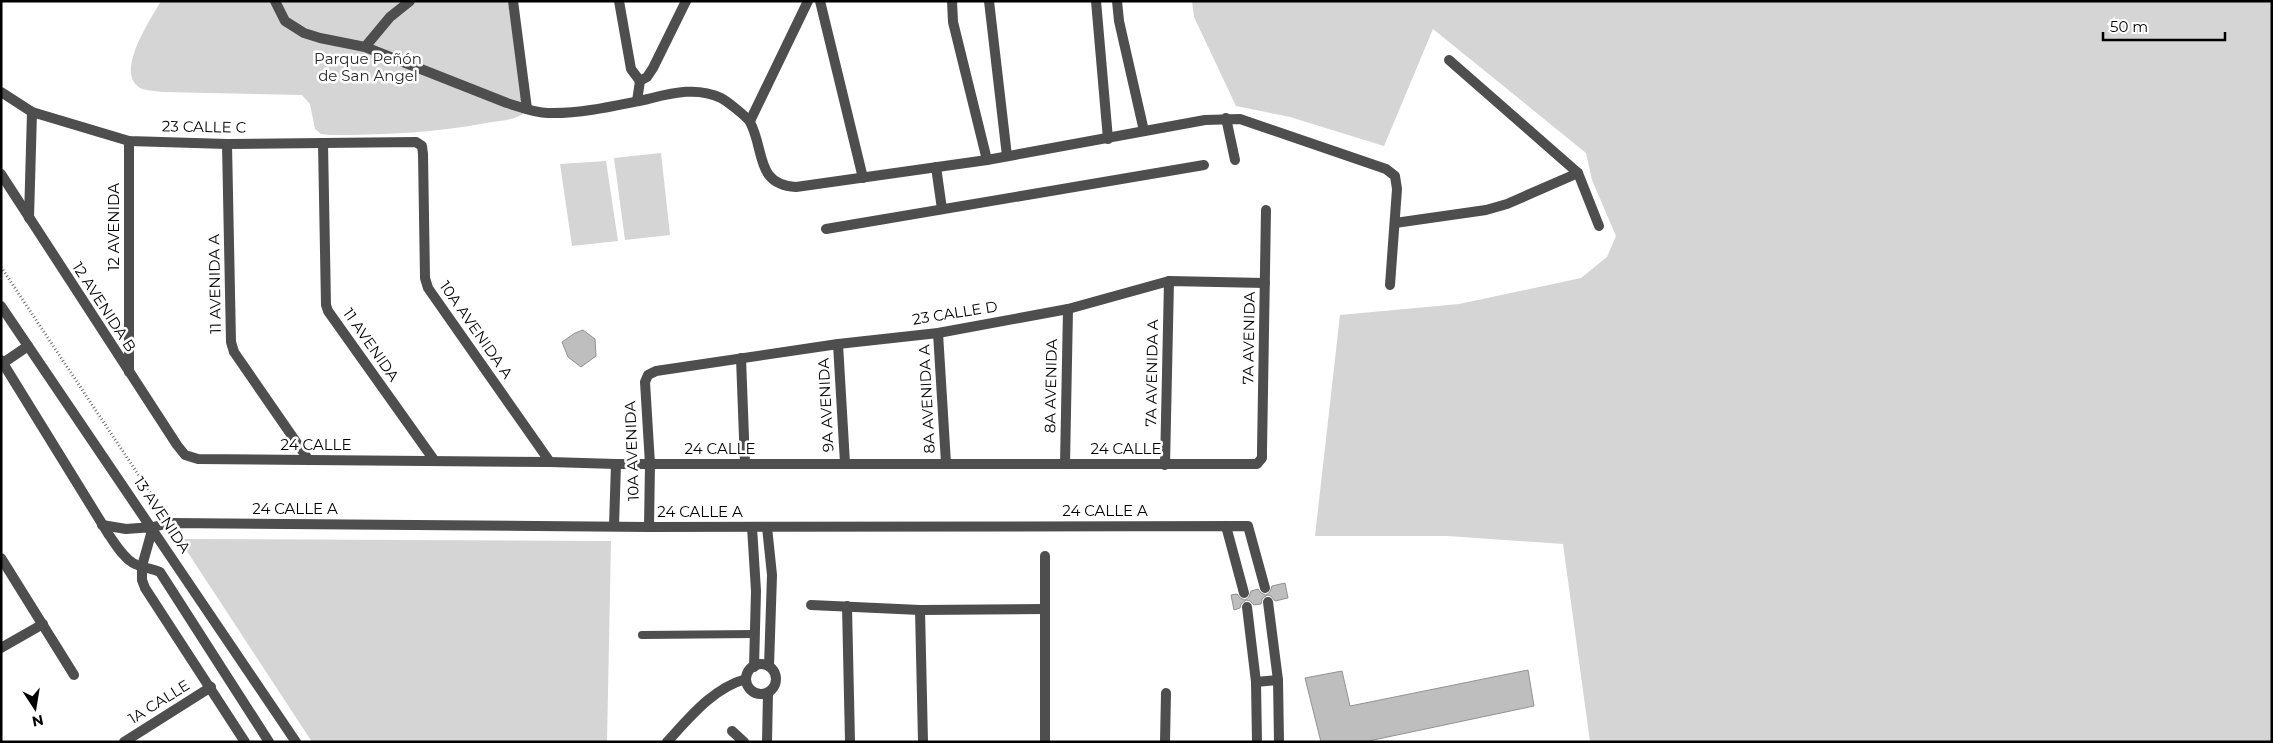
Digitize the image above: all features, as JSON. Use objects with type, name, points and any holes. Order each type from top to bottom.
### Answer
[{"type":"street","points":[[275,1],[286,21],[304,33],[365,47],[507,103],[527,109],[546,113],[568,112],[680,92],[703,92],[722,98],[750,121],[765,167],[772,180],[782,186],[796,187],[986,160],[1205,120],[1240,119],[1386,169],[1395,176],[1398,189],[1390,286]]},
{"type":"street","points":[[365,47],[390,17],[410,1]]},
{"type":"street","points":[[513,1],[527,109]]},
{"type":"street","points":[[619,1],[631,69],[640,81],[637,101]]},
{"type":"street","points":[[640,81],[648,76],[653,68],[686,1]]},
{"type":"street","points":[[750,121],[808,1]]},
{"type":"street","points":[[820,1],[863,178]]},
{"type":"street","points":[[952,1],[954,22],[986,160]]},
{"type":"street","points":[[989,1],[1007,156]]},
{"type":"street","points":[[1096,1],[1108,139]]},
{"type":"street","points":[[1117,1],[1119,21],[1144,131]]},
{"type":"street","points":[[1449,60],[1578,174],[1600,226]]},
{"type":"street","name":"23 CALLE C","points":[[1,92],[32,112],[129,141],[226,144],[416,142]]},
{"type":"street","points":[[29,218],[32,112]]},
{"type":"street","points":[[1226,118],[1236,160]]},
{"type":"street","name":"12 AVENIDA","points":[[129,141],[129,373]]},
{"type":"street","name":"10A AVENIDA A","points":[[416,142],[422,146],[423,154],[425,278],[428,288],[550,462]]},
{"type":"street","name":"11 AVENIDA","points":[[323,143],[326,305],[328,311],[434,460]]},
{"type":"street","name":"11 AVENIDA A","points":[[226,144],[231,342],[234,352],[308,459]]},
{"type":"street","points":[[826,229],[1204,165]]},
{"type":"street","points":[[936,167],[942,210]]},
{"type":"street","name":"12 AVENIDA B","points":[[1,174],[129,373],[185,455]]},
{"type":"street","points":[[1396,222],[1486,210],[1507,204],[1578,174]]},
{"type":"street","name":"7A AVENIDA","points":[[1257,464],[1262,458],[1266,210]]},
{"type":"street","name":"23 CALLE D","points":[[648,375],[656,371],[740,358],[838,344],[938,333],[1068,308],[1168,281],[1265,283]]},
{"type":"street","name":"7A AVENIDA A","points":[[1165,465],[1168,281]]},
{"type":"street","name":"13 AVENIDA","points":[[1,306],[296,742]]},
{"type":"street","name":"8A AVENIDA","points":[[1065,464],[1068,308]]},
{"type":"street","name":"8A AVENIDA A","points":[[938,333],[946,463]]},
{"type":"street","name":"9A AVENIDA","points":[[838,344],[845,463]]},
{"type":"street","points":[[28,346],[2,361],[102,525],[125,557],[134,563],[160,572],[269,742]]},
{"type":"street","points":[[740,358],[745,464]]},
{"type":"street","name":"10A AVENIDA","points":[[648,375],[645,382],[650,464],[649,527]]},
{"type":"street","name":"24 CALLE","points":[[185,455],[198,459],[434,460],[616,464],[1257,464]]},
{"type":"street","name":"10A AVENIDA","points":[[614,526],[616,464]]},
{"type":"street","name":"24 CALLE A","points":[[102,525],[126,529],[152,527],[170,523],[649,527],[1248,526],[1265,588]]},
{"type":"street","points":[[1226,526],[1244,593]]},
{"type":"street","points":[[152,527],[142,566],[142,580],[145,588],[245,742]]},
{"type":"street","points":[[752,527],[756,591],[754,667]]},
{"type":"street","points":[[767,527],[772,575],[768,666]]},
{"type":"street","points":[[1045,556],[1045,742]]},
{"type":"street","points":[[1,558],[74,675]]},
{"type":"street","points":[[1268,602],[1278,680],[1279,742]]},
{"type":"street","points":[[811,605],[920,610],[1045,609]]},
{"type":"street","points":[[847,606],[850,742]]},
{"type":"street","points":[[1247,607],[1256,682],[1257,742]]},
{"type":"street","points":[[920,610],[923,742]]},
{"type":"street","points":[[1,648],[43,624]]},
{"type":"street","points":[[767,742],[768,693],[776,682],[775,673],[768,666],[754,667],[747,674],[746,679],[750,689],[758,694],[768,693]]},
{"type":"street","points":[[667,742],[695,711],[716,694],[730,684],[746,679]]},
{"type":"street","points":[[1256,682],[1278,680]]},
{"type":"street","name":"1A CALLE","points":[[124,742],[211,687]]},
{"type":"street","points":[[1166,694],[1166,742]]},
{"type":"street","points":[[732,731],[744,742]]},
{"type":"lane","points":[[642,634],[755,634]]},
{"type":"path","points":[[1,266],[170,523]]},
{"type":"green space","name":"Parque Peñón de San Angel","points":[[161,1],[508,1],[524,111],[523,114],[510,119],[447,129],[388,134],[330,135],[321,134],[315,129],[310,104],[302,95],[163,92],[143,89],[133,80],[131,70],[133,58],[143,32]]},
{"type":"green space","points":[[1192,1],[2272,1],[2272,742],[1590,742],[1563,544],[1447,536],[1315,536],[1340,315],[1459,304],[1581,278],[1607,257],[1616,236],[1592,180],[1586,153],[1433,29],[1384,146],[1290,117],[1236,106],[1194,17]]},
{"type":"green space","points":[[661,153],[670,235],[625,240],[614,158]]},
{"type":"green space","points":[[606,161],[618,241],[572,246],[560,164]]},
{"type":"green space","points":[[179,539],[611,541],[607,742],[312,742]]},
{"type":"building","points":[[583,330],[595,339],[596,356],[581,367],[568,357],[562,342]]},
{"type":"building","points":[[1285,583],[1288,598],[1275,601],[1271,596],[1267,595],[1262,599],[1261,604],[1254,605],[1246,600],[1241,604],[1240,608],[1234,610],[1231,595],[1237,594],[1245,600],[1249,597],[1251,591],[1258,589],[1266,595],[1270,592],[1272,586]]},
{"type":"building","points":[[1528,670],[1534,706],[1364,742],[1321,742],[1305,678],[1342,671],[1350,706]]}]
